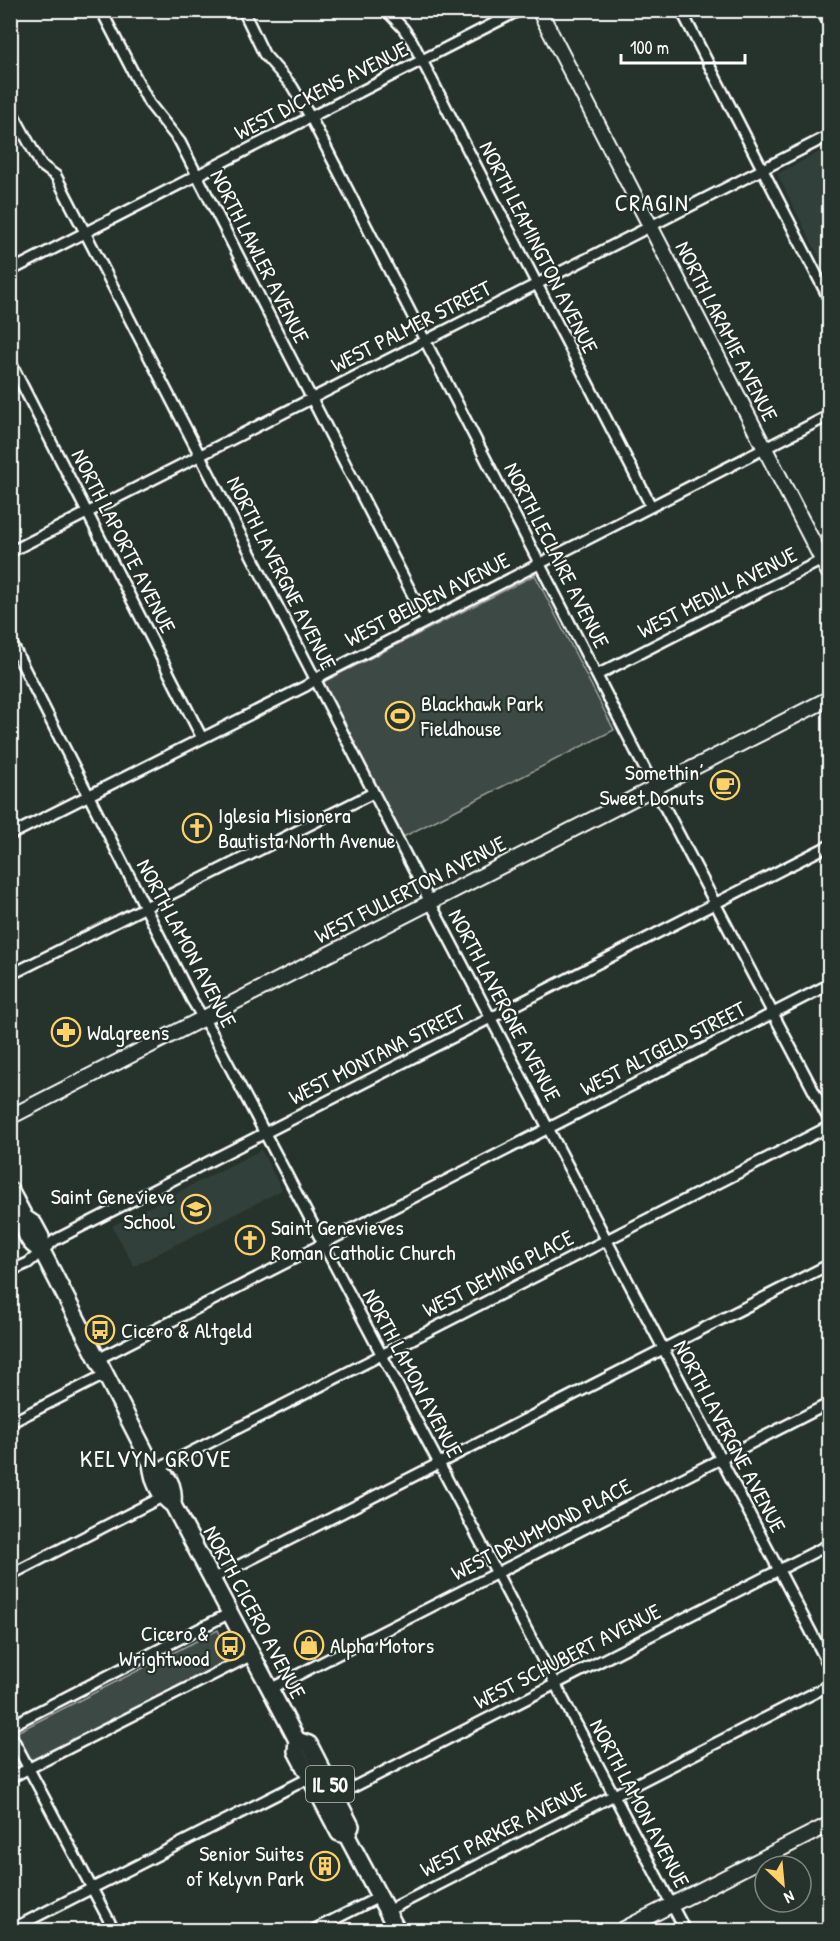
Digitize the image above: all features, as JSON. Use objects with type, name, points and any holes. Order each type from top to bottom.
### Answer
[{"type":"main road","name":"NORTH LARAMIE AVENUE","points":[[538,10],[830,575]]},
{"type":"main road","name":"WEST FULLERTON AVENUE","points":[[10,1117],[830,698]]},
{"type":"main road","name":"NORTH CICERO AVENUE","points":[[10,1190],[25,1218],[23,1231],[32,1246],[42,1251],[154,1468],[166,1476],[175,1490],[168,1501],[297,1740],[296,1751],[317,1775],[329,1799],[339,1833],[347,1836],[397,1930]]},
{"type":"main road","points":[[622,1930],[830,1824]]},
{"type":"street","name":"NORTH LAWLER AVENUE","points":[[101,10],[149,103],[180,142],[426,621]]},
{"type":"street","name":"NORTH LECLAIRE AVENUE","points":[[243,10],[264,54],[291,86],[310,118],[654,788],[830,1124]]},
{"type":"street","name":"NORTH LEAMINGTON AVENUE","points":[[386,10],[403,28],[422,61],[651,506]]},
{"type":"street","name":"WEST DICKENS AVENUE","points":[[10,271],[520,10]]},
{"type":"street","points":[[681,10],[830,301]]},
{"type":"street","points":[[821,10],[830,26]]},
{"type":"street","name":"NORTH LAVERGNE AVENUE","points":[[10,108],[41,165],[57,176],[373,793],[830,1668]]},
{"type":"street","name":"WEST PALMER STREET","points":[[10,552],[830,135]]},
{"type":"street","name":"NORTH LAPORTE AVENUE","points":[[10,361],[202,738]]},
{"type":"street","name":"WEST BELDEN AVENUE","points":[[10,835],[306,686],[426,621],[830,416]]},
{"type":"street","name":"WEST MEDILL AVENUE","points":[[597,675],[822,561]]},
{"type":"street","name":"NORTH LAMON AVENUE","points":[[10,640],[192,1000],[204,1018],[265,1133],[685,1930]]},
{"type":"street","points":[[10,975],[373,793]]},
{"type":"street","name":"WEST MONTANA STREET","points":[[10,1272],[28,1263],[55,1240],[830,845]]},
{"type":"street","name":"WEST ALTGELD STREET","points":[[98,1359],[830,984]]},
{"type":"street","name":"WEST DEMING PLACE","points":[[154,1468],[382,1354],[830,1124]]},
{"type":"street","points":[[212,1579],[830,1264]]},
{"type":"street","points":[[10,1423],[106,1374]]},
{"type":"street","name":"WEST DRUMMOND PLACE","points":[[270,1689],[830,1403]]},
{"type":"street","points":[[10,1575],[168,1501]]},
{"type":"street","name":"WEST SCHUBERT AVENUE","points":[[329,1799],[830,1544]]},
{"type":"street","points":[[10,1726],[230,1613]]},
{"type":"street","points":[[10,1778],[252,1655]]},
{"type":"street","name":"WEST PARKER AVENUE","points":[[313,1930],[383,1904],[614,1795],[830,1685]]},
{"type":"street","points":[[10,1733],[114,1930]]},
{"type":"street","points":[[10,1930],[317,1775]]},
{"type":"shaded area","points":[[829,147],[829,277],[777,174]]},
{"type":"shaded area","points":[[535,575],[614,730],[403,837],[323,682]]},
{"type":"shaded area","name":"Saint Genevieve School","points":[[261,1150],[282,1190],[134,1266],[112,1226]]},
{"type":"shaded area","points":[[218,1630],[232,1660],[11,1773],[11,1735]]},
{"type":"place","name":"Blackhawk Park Fieldhouse","points":[[400,716]]},
{"type":"place","name":"Somethin’ Sweet Donuts","points":[[725,785]]},
{"type":"place","name":"Iglesia Misionera Bautista North Avenue","points":[[197,828]]},
{"type":"place","name":"Walgreens","points":[[66,1032]]},
{"type":"place","name":"Saint Genevieve School","points":[[196,1209]]},
{"type":"place","name":"Saint Genevieves Roman Catholic Church","points":[[250,1240]]},
{"type":"place","name":"Cicero & Altgeld","points":[[100,1330]]},
{"type":"place","name":"Alpha Motors","points":[[309,1645]]},
{"type":"place","name":"Cicero & Wrightwood","points":[[230,1646]]},
{"type":"place","name":"Senior Suites of Kelyvn Park","points":[[325,1866]]},
{"type":"district","name":"CRAGIN","points":[[652,202]]},
{"type":"district","name":"KELVYN GROVE","points":[[156,1458]]}]
